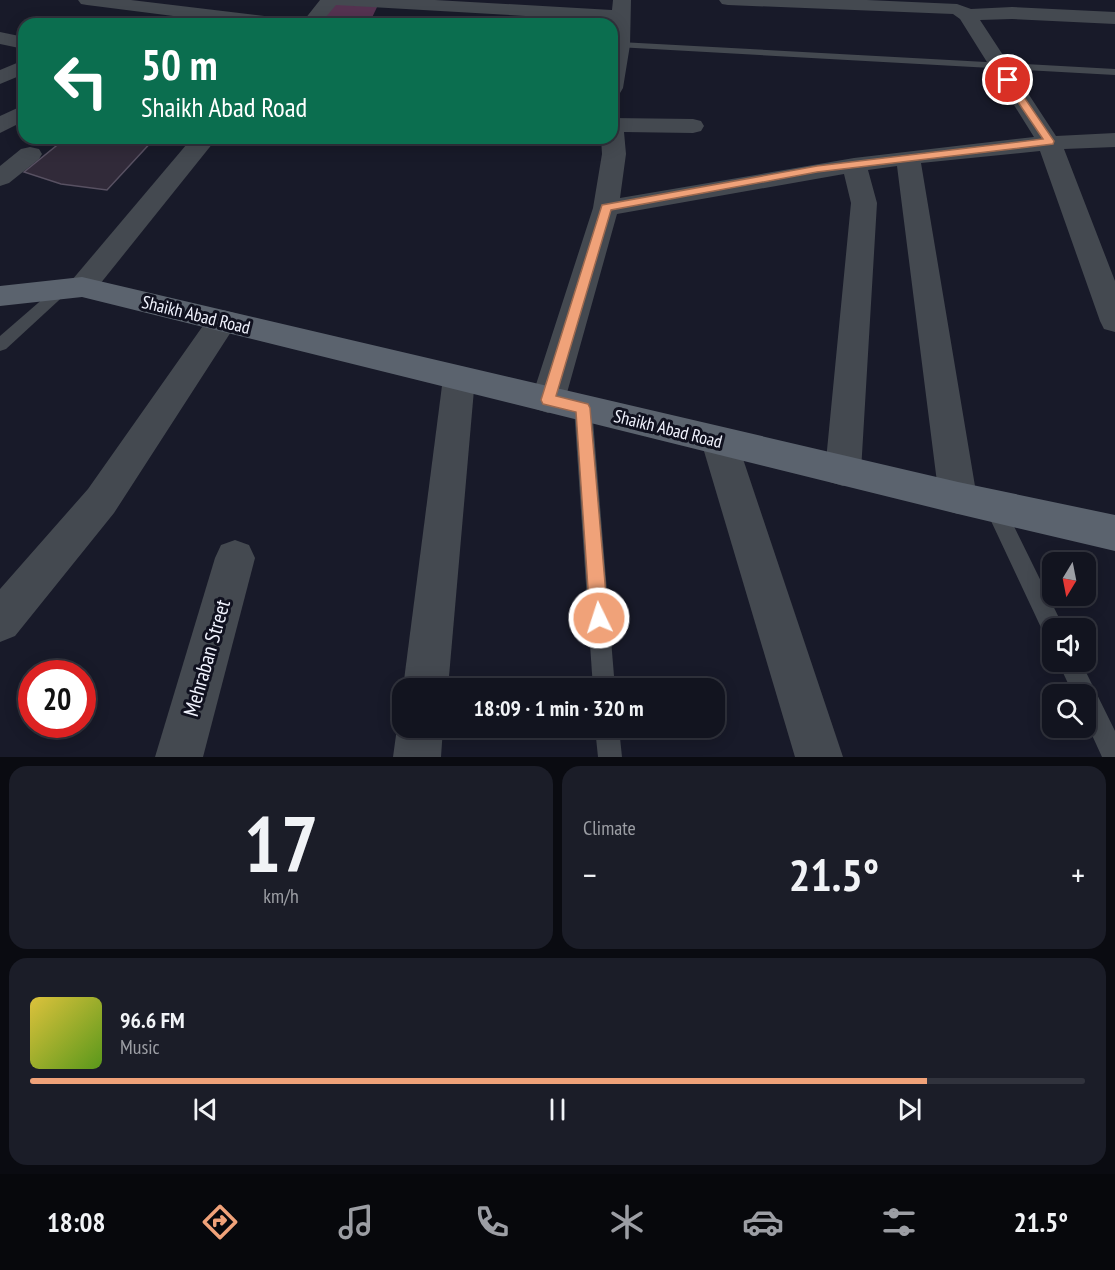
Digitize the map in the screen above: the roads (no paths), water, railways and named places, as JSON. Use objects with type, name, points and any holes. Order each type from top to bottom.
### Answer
[{"type":"main road","points":[[0,296],[73,287]]},
{"type":"main road","name":"Shaikh Abad Road","points":[[73,287],[843,471],[1115,533]]},
{"type":"street","points":[[87,0],[232,18]]},
{"type":"street","points":[[315,18],[330,0]]},
{"type":"street","points":[[339,0],[621,8],[618,56]]},
{"type":"street","points":[[728,0],[957,9],[967,15],[1050,141],[1115,321]]},
{"type":"street","points":[[1092,0],[1111,18]]},
{"type":"street","points":[[967,15],[1012,13],[1111,18]]},
{"type":"street","points":[[0,38],[18,42]]},
{"type":"street","points":[[0,78],[18,69]]},
{"type":"street","points":[[0,126],[18,116]]},
{"type":"street","points":[[618,127],[659,124],[693,126]]},
{"type":"street","points":[[606,208],[817,169],[1050,141],[1115,140]]},
{"type":"street","points":[[73,287],[200,144]]},
{"type":"street","points":[[548,400],[606,208],[614,154],[613,144]]},
{"type":"street","points":[[0,178],[30,154]]},
{"type":"street","points":[[908,158],[958,498]]},
{"type":"street","points":[[843,471],[864,203],[854,165]]},
{"type":"street","points":[[0,621],[101,501],[223,321]]},
{"type":"street","points":[[426,678],[459,378]]},
{"type":"street","points":[[719,441],[819,757]]},
{"type":"street","name":"Mehraban Street","points":[[179,757],[235,558]]},
{"type":"street","points":[[417,757],[419,738]]},
{"type":"lane","points":[[620,45],[1115,72]]},
{"type":"lane","points":[[0,345],[73,287]]},
{"type":"lane","points":[[583,408],[603,678]]},
{"type":"lane","points":[[994,506],[1048,618]]},
{"type":"lane","points":[[1096,718],[1115,757]]},
{"type":"lane","points":[[609,738],[610,757]]}]
